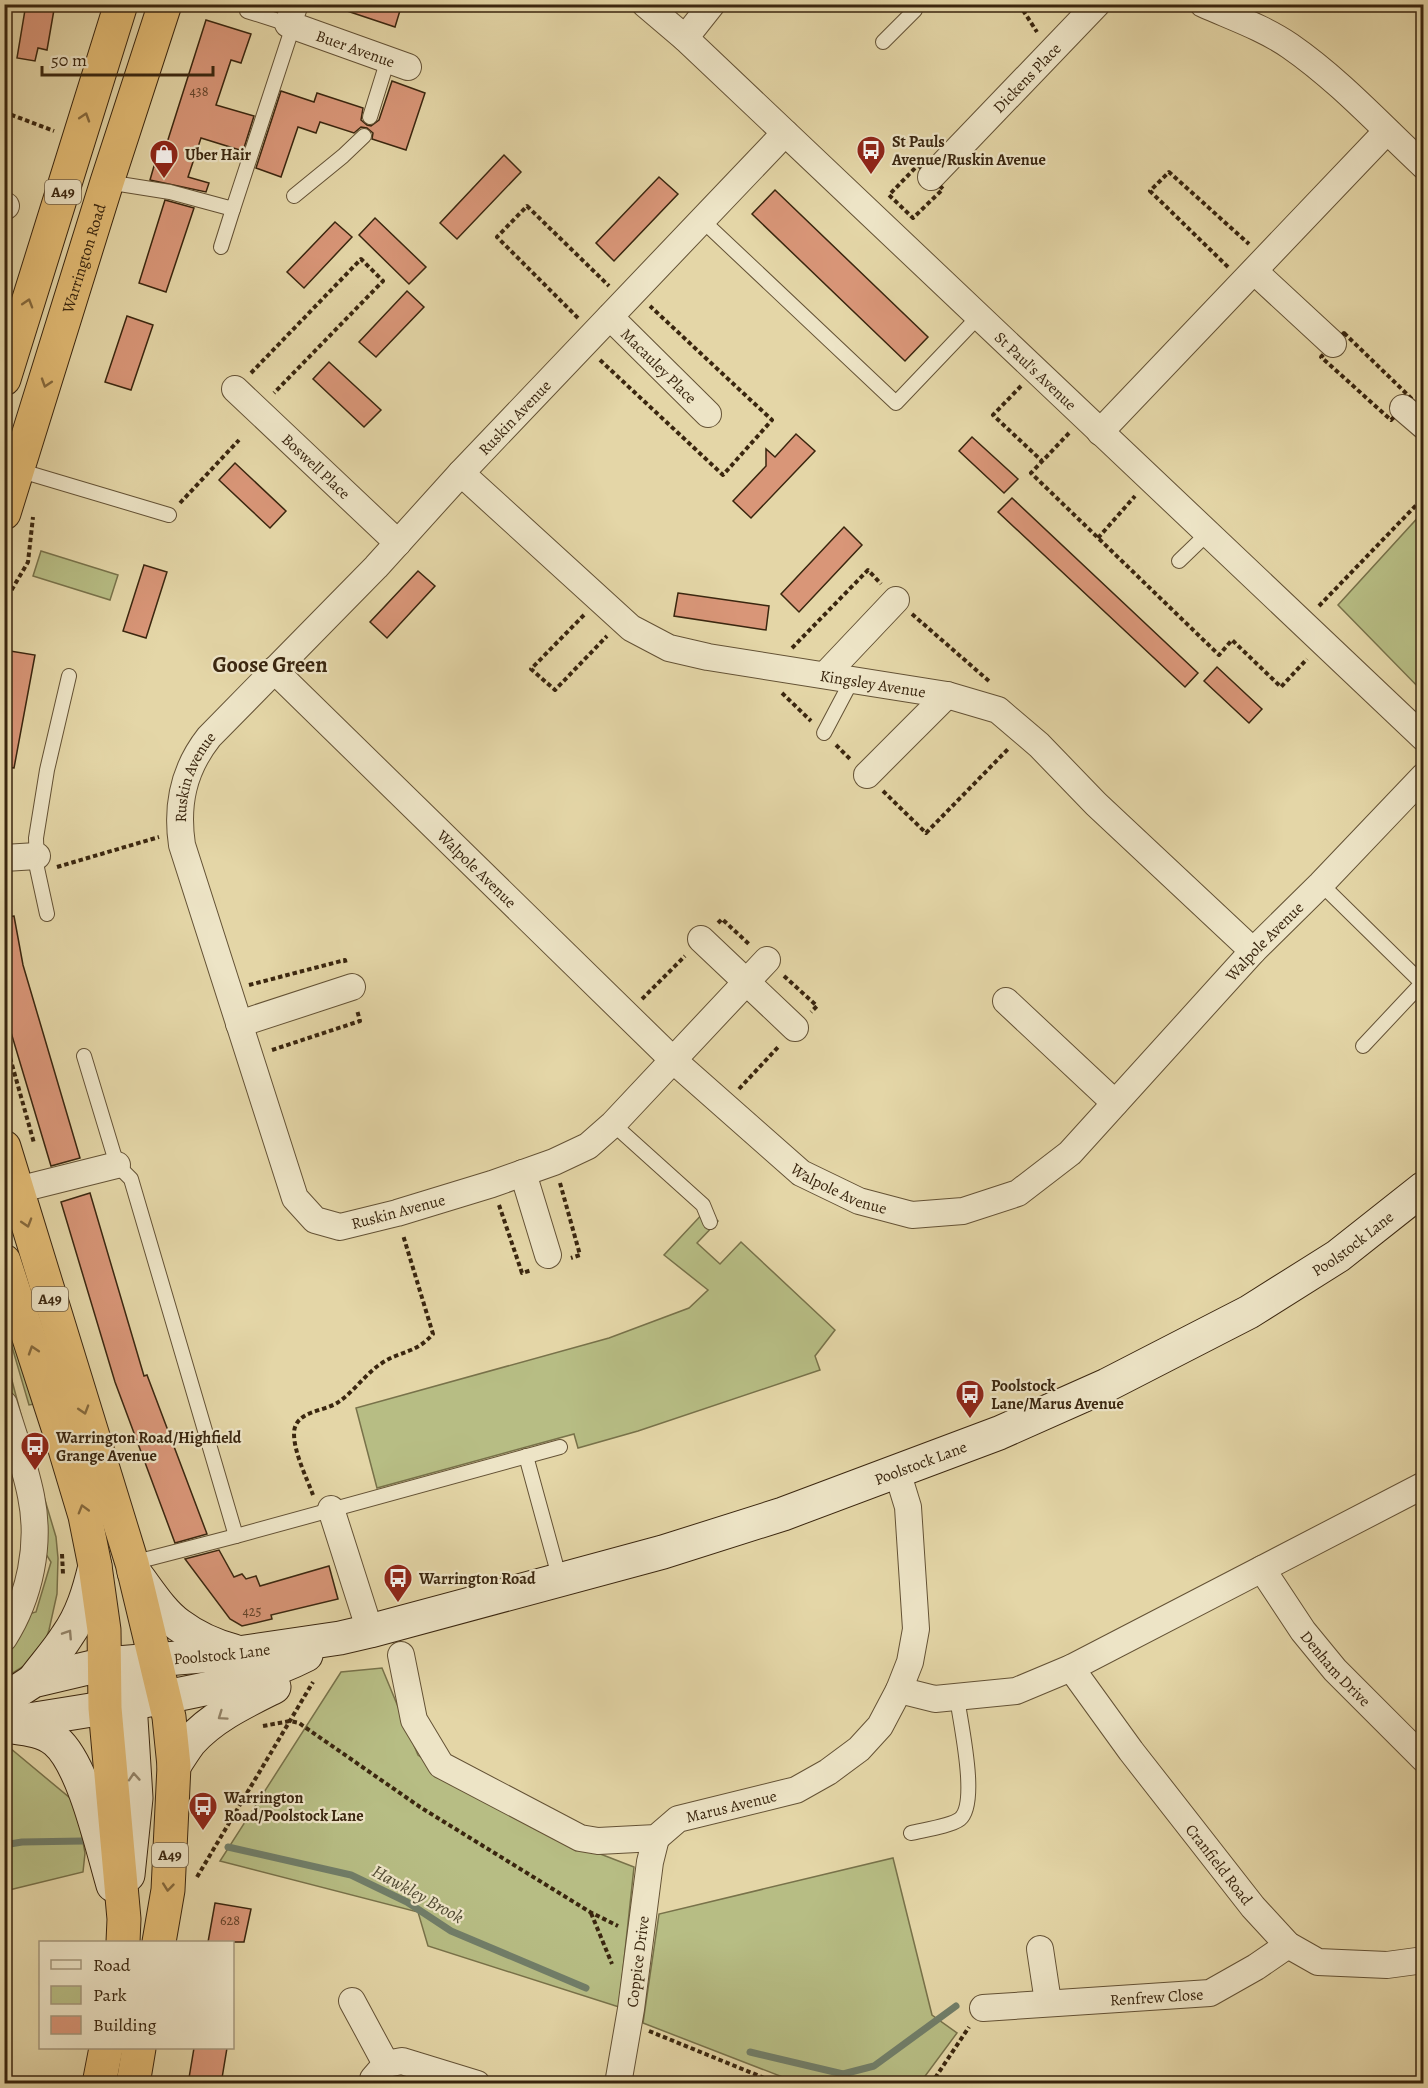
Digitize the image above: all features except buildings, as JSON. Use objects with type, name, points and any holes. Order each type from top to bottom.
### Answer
[{"type":"highway","name":"A49","points":[[4,380],[121,4]]},
{"type":"highway","name":"Warrington Road","points":[[19,515],[18,470],[165,4]]},
{"type":"highway","name":"A49","points":[[4,1147],[133,1568],[169,1717],[174,1766],[168,1890],[159,1941]]},
{"type":"highway","name":"A49","points":[[4,1261],[85,1516],[95,1566],[104,1630],[105,1664],[118,1706],[124,1930]]},
{"type":"highway","points":[[99,2084],[106,2049]]},
{"type":"highway","points":[[133,2084],[140,2049]]},
{"type":"main road","name":"Poolstock Lane","points":[[33,1681],[105,1664],[238,1653],[355,1634],[674,1549],[783,1514],[999,1433],[1096,1389],[1249,1312],[1338,1256],[1424,1188]]},
{"type":"main road","points":[[4,1700],[33,1681],[68,1635],[87,1598],[95,1566]]},
{"type":"main road","points":[[133,1568],[163,1609],[179,1626],[218,1647],[238,1653]]},
{"type":"main road","name":"Poolstock Lane","points":[[4,1725],[229,1684],[284,1666],[355,1634]]},
{"type":"main road","points":[[174,1766],[191,1742],[210,1724],[236,1706],[286,1681],[355,1634]]},
{"type":"main road","points":[[118,1706],[142,1669],[154,1659]]},
{"type":"main road","points":[[4,1725],[45,1734],[57,1741],[70,1757],[84,1788],[124,1930]]},
{"type":"street","name":"St Paul's Avenue","points":[[645,4],[686,38],[1424,738]]},
{"type":"street","points":[[686,38],[712,4]]},
{"type":"street","name":"Dickens Place","points":[[931,177],[1097,4]]},
{"type":"street","points":[[1203,4],[1289,45],[1331,78],[1424,166]]},
{"type":"street","name":"Buer Avenue","points":[[292,18],[398,63]]},
{"type":"street","points":[[1093,424],[1254,271],[1387,131]]},
{"type":"street","name":"Ruskin Avenue","points":[[767,960],[612,1124],[588,1146],[524,1173],[397,1213],[340,1227],[315,1220],[295,1198],[182,845],[180,798],[196,755],[209,737],[398,543],[461,473],[785,133]]},
{"type":"street","points":[[1254,271],[1334,344]]},
{"type":"street","name":"Macauley Place","points":[[609,317],[708,414]]},
{"type":"street","name":"Boswell Place","points":[[236,389],[398,543]]},
{"type":"street","points":[[1403,408],[1424,426]]},
{"type":"street","name":"Kingsley Avenue","points":[[461,473],[622,621],[669,648],[708,657],[947,695],[999,710],[1039,745],[1096,804],[1253,951]]},
{"type":"street","points":[[825,675],[896,600]]},
{"type":"street","name":"Walpole Avenue","points":[[274,670],[673,1060],[801,1173],[859,1201],[912,1215],[963,1211],[1018,1193],[1070,1153],[1253,951],[1321,884],[1424,776]]},
{"type":"street","points":[[867,775],[947,695]]},
{"type":"street","points":[[4,858],[38,864]]},
{"type":"street","points":[[701,939],[795,1028]]},
{"type":"street","points":[[239,1024],[352,987]]},
{"type":"street","points":[[1006,1001],[1115,1103]]},
{"type":"street","points":[[17,1190],[117,1165]]},
{"type":"street","points":[[524,1173],[548,1255]]},
{"type":"street","points":[[4,1404],[31,1496],[34,1521],[33,1564],[26,1592],[19,1611],[4,1638]]},
{"type":"street","name":"Marus Avenue","points":[[656,1838],[678,1819],[796,1790],[828,1772],[859,1749],[880,1726],[899,1690],[910,1662],[916,1629],[908,1507],[897,1471]]},
{"type":"street","points":[[899,1690],[935,1699],[1016,1691],[1071,1668],[1424,1485]]},
{"type":"street","points":[[325,1511],[355,1634]]},
{"type":"street","name":"Denham Drive","points":[[1263,1569],[1303,1631],[1335,1670],[1424,1759]]},
{"type":"street","points":[[401,1655],[414,1720],[441,1765],[580,1838],[598,1841],[656,1838]]},
{"type":"street","name":"Cranfield Road","points":[[1071,1668],[1131,1751],[1252,1907],[1288,1945],[1318,1962],[1387,1965],[1424,1960]]},
{"type":"street","name":"Coppice Drive","points":[[618,2084],[629,2024],[650,1862],[656,1838]]},
{"type":"street","name":"Renfrew Close","points":[[983,2008],[1210,1993],[1256,1967],[1288,1945]]},
{"type":"street","points":[[1040,1949],[1048,2002]]},
{"type":"street","points":[[352,2001],[379,2074],[402,2061],[477,2084]]},
{"type":"lane","points":[[883,42],[915,10],[916,4]]},
{"type":"lane","points":[[221,247],[292,18],[247,11]]},
{"type":"lane","points":[[370,117],[398,63]]},
{"type":"lane","points":[[294,196],[364,135]]},
{"type":"lane","points":[[107,182],[170,192],[233,209]]},
{"type":"lane","points":[[702,220],[896,403],[979,316]]},
{"type":"lane","points":[[18,470],[169,515]]},
{"type":"lane","points":[[1179,561],[1207,534]]},
{"type":"lane","points":[[47,914],[36,838],[47,770],[69,676]]},
{"type":"lane","points":[[824,733],[852,680]]},
{"type":"lane","points":[[1321,884],[1423,982],[1363,1046]]},
{"type":"lane","points":[[84,1056],[117,1165],[131,1179],[236,1536]]},
{"type":"lane","points":[[612,1124],[703,1205],[710,1222]]},
{"type":"lane","points":[[133,1568],[236,1536],[560,1447]]},
{"type":"lane","points":[[526,1456],[560,1580]]},
{"type":"lane","points":[[911,1833],[957,1821],[968,1807],[970,1790],[957,1697]]},
{"type":"path","points":[[1019,4],[1051,52]]},
{"type":"path","points":[[4,112],[79,138]]},
{"type":"path","points":[[1169,172],[1254,271],[1150,191],[1169,172]]},
{"type":"path","points":[[527,206],[609,317],[497,237],[527,206]]},
{"type":"path","points":[[236,389],[361,259],[383,281],[257,410]]},
{"type":"path","points":[[1344,333],[1412,399],[1403,408],[1391,420],[1321,357],[1344,333]]},
{"type":"path","points":[[1037,370],[993,415],[1042,461]]},
{"type":"path","points":[[1093,424],[1042,461],[1031,473],[1218,655],[1232,640],[1281,687],[1310,656]]},
{"type":"path","points":[[169,515],[239,440]]},
{"type":"path","points":[[1098,538],[1151,480]]},
{"type":"path","points":[[1302,624],[1424,496]]},
{"type":"path","points":[[4,603],[28,562],[19,515]]},
{"type":"path","points":[[599,599],[531,669],[555,690],[622,621]]},
{"type":"path","points":[[38,864],[180,831]]},
{"type":"path","points":[[325,1511],[296,1448],[294,1431],[298,1422],[306,1414],[338,1402],[382,1363],[424,1344],[433,1334],[397,1213]]},
{"type":"path","points":[[62,1552],[63,1575]]},
{"type":"path","points":[[192,1885],[290,1721],[299,1723],[420,1807],[590,1912],[626,1930],[642,1932]]},
{"type":"path","points":[[590,1912],[614,1970]]},
{"type":"path","points":[[931,2084],[983,2008]]},
{"type":"path","points":[[629,2024],[779,2084]]},
{"type":"green space","points":[[1423,512],[1423,692],[1338,605]]},
{"type":"green space","points":[[41,551],[118,575],[110,600],[33,576]]},
{"type":"green space","points":[[706,1210],[718,1221],[697,1243],[720,1264],[741,1242],[835,1330],[815,1356],[820,1370],[638,1431],[578,1448],[574,1434],[377,1488],[356,1408],[609,1338],[689,1308],[708,1290],[664,1255]]},
{"type":"green space","points":[[4,1302],[35,1404],[29,1405],[5,1323]]},
{"type":"green space","points":[[4,1350],[56,1537],[58,1558],[57,1594],[43,1648],[27,1664],[5,1678],[5,1653],[13,1642],[25,1615],[36,1612],[51,1562],[44,1551],[16,1410],[5,1371]]},
{"type":"green space","points":[[382,1668],[418,1755],[471,1794],[572,1843],[634,1867],[619,2007],[428,1946],[418,1912],[220,1861],[341,1672]]},
{"type":"green space","points":[[10,1748],[76,1803],[85,1853],[83,1872],[5,1891],[4,1749]]},
{"type":"green space","points":[[893,1858],[932,2015],[957,2033],[920,2083],[798,2083],[643,2023],[659,1914]]},
{"type":"waterway","points":[[4,1845],[22,1842],[83,1841]]},
{"type":"waterway","name":"Hawkley Brook","points":[[228,1847],[351,1875],[407,1902],[451,1931],[586,1988]]},
{"type":"waterway","name":"Hawkley Brook","points":[[750,2052],[843,2074],[874,2066],[956,2006]]},
{"type":"place","name":"St Pauls Avenue/Ruskin Avenue","points":[[871,176]]},
{"type":"place","name":"Uber Hair","points":[[164,180]]},
{"type":"place","name":"Poolstock Lane/Marus Avenue","points":[[970,1420]]},
{"type":"place","name":"Warrington Road/Highfield Grange Avenue","points":[[35,1472]]},
{"type":"place","name":"Warrington Road","points":[[398,1604]]},
{"type":"place","name":"Warrington Road/Poolstock Lane","points":[[203,1832]]},
{"type":"district","name":"Goose Green","points":[[270,664]]}]
